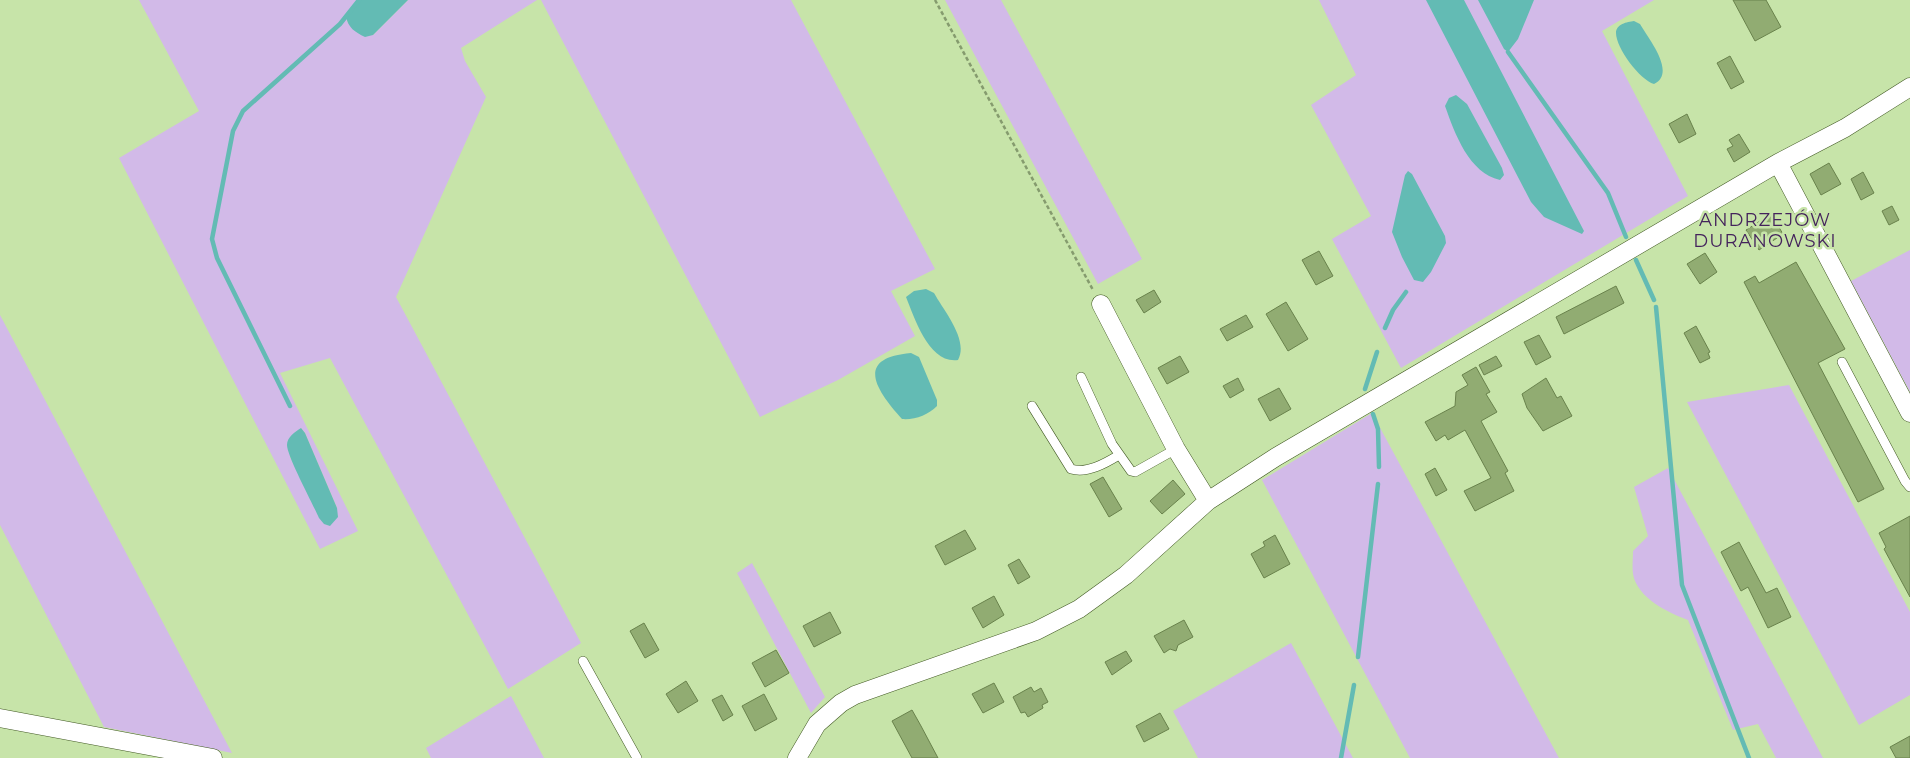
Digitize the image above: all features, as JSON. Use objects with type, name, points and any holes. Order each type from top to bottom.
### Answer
[{"type":"street","points":[[797,758],[817,724],[841,703],[878,686],[1062,619],[1126,575],[1208,501],[1276,457],[1778,162],[1845,128],[1910,87]]},
{"type":"street","points":[[1778,162],[1910,413]]},
{"type":"street","points":[[1101,304],[1176,449],[1208,501]]},
{"type":"street","points":[[0,718],[213,758]]},
{"type":"lane","points":[[1842,362],[1905,481],[1910,487]]},
{"type":"lane","points":[[1081,377],[1119,455],[1131,471],[1135,472],[1176,449]]},
{"type":"lane","points":[[1032,406],[1071,469],[1078,471],[1091,468],[1119,455]]},
{"type":"lane","points":[[583,661],[637,758]]},
{"type":"path","points":[[935,0],[1101,304]]},
{"type":"shaded area","points":[[139,0],[359,0],[346,16],[348,23],[373,35],[408,0],[537,0],[461,48],[465,61],[486,97],[396,297],[581,643],[508,689],[330,358],[280,373],[358,531],[320,549],[119,158],[199,111]],"holes":[[[301,428],[305,433],[337,508],[303,481],[290,457]]]},
{"type":"shaded area","points":[[541,0],[791,0],[935,269],[891,291],[915,336],[838,380],[760,417]]},
{"type":"shaded area","points":[[945,0],[1001,0],[1142,259],[1098,284]]},
{"type":"shaded area","points":[[1319,0],[1654,0],[1602,31],[1688,196],[1401,368],[1332,239],[1371,216],[1311,105],[1356,75]]},
{"type":"shaded area","points":[[1910,250],[1910,392],[1851,281]]},
{"type":"shaded area","points":[[0,315],[232,753],[104,727],[0,525]]},
{"type":"shaded area","points":[[1789,385],[1910,612],[1910,695],[1859,725],[1687,402]]},
{"type":"shaded area","points":[[1372,413],[1559,758],[1410,758],[1262,480]]},
{"type":"shaded area","points":[[1668,468],[1823,758],[1776,758],[1758,724],[1733,730],[1688,620],[1663,609],[1647,597],[1636,583],[1633,574],[1633,551],[1648,536],[1634,487]]},
{"type":"shaded area","points":[[752,563],[825,697],[811,713],[737,573]]},
{"type":"shaded area","points":[[1291,643],[1353,758],[1198,758],[1173,711]]},
{"type":"shaded area","points":[[511,696],[544,758],[431,758],[426,748]]},
{"type":"water","points":[[359,0],[408,0],[373,35],[365,37],[352,29],[348,24],[346,16]]},
{"type":"water","points":[[1426,0],[1464,0],[1584,231],[1582,234],[1544,217],[1531,202]]},
{"type":"water","points":[[1478,0],[1534,0],[1518,39],[1508,52],[1504,49]]},
{"type":"water","points":[[1634,21],[1640,24],[1659,55],[1662,64],[1663,72],[1660,79],[1654,84],[1642,76],[1630,63],[1617,39],[1616,30],[1618,27]]},
{"type":"water","points":[[1456,95],[1467,104],[1502,168],[1504,175],[1500,180],[1489,176],[1480,169],[1472,161],[1459,140],[1445,106],[1449,98]]},
{"type":"water","points":[[1408,171],[1412,174],[1445,236],[1446,243],[1431,272],[1423,282],[1414,280],[1392,232],[1405,175]]},
{"type":"water","points":[[926,289],[934,293],[954,326],[958,335],[961,352],[958,360],[948,359],[939,355],[931,348],[919,328],[906,297],[914,291]]},
{"type":"water","points":[[911,353],[919,357],[937,400],[937,406],[921,416],[912,419],[902,419],[878,387],[875,377],[876,368],[882,361],[893,356]]},
{"type":"water","points":[[301,428],[305,433],[337,508],[338,517],[330,526],[324,524],[319,518],[288,451],[288,440]]},
{"type":"building","points":[[1733,0],[1766,0],[1781,27],[1755,41]]},
{"type":"building","points":[[1730,56],[1744,82],[1731,89],[1717,63]]},
{"type":"building","points":[[1687,114],[1696,134],[1679,143],[1669,124]]},
{"type":"building","points":[[1739,134],[1750,152],[1734,162],[1727,149],[1733,146],[1729,140]]},
{"type":"building","points":[[1829,163],[1841,184],[1821,195],[1810,174]]},
{"type":"building","points":[[1863,172],[1874,193],[1861,200],[1851,179]]},
{"type":"building","points":[[1892,206],[1899,220],[1889,225],[1882,211]]},
{"type":"building","points":[[1771,214],[1783,234],[1759,250],[1746,230]]},
{"type":"building","points":[[1319,251],[1333,276],[1316,285],[1302,260]]},
{"type":"building","points":[[1705,253],[1717,272],[1700,284],[1687,264]]},
{"type":"building","points":[[1796,262],[1845,349],[1818,363],[1884,489],[1858,502],[1744,282],[1755,276],[1759,283]]},
{"type":"building","points":[[1616,286],[1624,303],[1564,334],[1556,317]]},
{"type":"building","points":[[1154,290],[1161,302],[1144,313],[1136,300]]},
{"type":"building","points":[[1286,302],[1308,339],[1288,351],[1266,314]]},
{"type":"building","points":[[1246,315],[1253,327],[1227,341],[1220,329]]},
{"type":"building","points":[[1696,326],[1710,352],[1708,353],[1710,358],[1700,363],[1684,333]]},
{"type":"building","points":[[1539,335],[1551,357],[1536,365],[1524,342]]},
{"type":"building","points":[[1180,356],[1189,372],[1167,384],[1158,368]]},
{"type":"building","points":[[1496,356],[1502,366],[1484,375],[1479,365]]},
{"type":"building","points":[[1476,367],[1490,392],[1486,394],[1497,412],[1481,421],[1508,471],[1505,473],[1514,491],[1475,511],[1464,491],[1491,478],[1465,430],[1448,440],[1445,435],[1436,441],[1425,422],[1455,406],[1456,392],[1468,385],[1462,375]]},
{"type":"building","points":[[1238,378],[1244,390],[1230,398],[1223,386]]},
{"type":"building","points":[[1546,378],[1557,398],[1561,396],[1572,416],[1543,431],[1527,408],[1522,394]]},
{"type":"building","points":[[1279,388],[1291,409],[1270,421],[1258,399]]},
{"type":"building","points":[[1435,468],[1447,490],[1436,496],[1425,474]]},
{"type":"building","points":[[1103,477],[1122,509],[1109,517],[1090,484]]},
{"type":"building","points":[[1173,480],[1185,494],[1162,514],[1150,501]]},
{"type":"building","points":[[1910,516],[1910,597],[1884,549],[1886,547],[1879,533]]},
{"type":"building","points":[[965,530],[976,549],[945,565],[935,546]]},
{"type":"building","points":[[1275,535],[1290,564],[1264,578],[1251,554],[1265,546],[1263,542]]},
{"type":"building","points":[[1739,542],[1766,593],[1777,588],[1791,617],[1768,628],[1748,587],[1741,591],[1721,552]]},
{"type":"building","points":[[1019,559],[1030,577],[1018,584],[1008,565]]},
{"type":"building","points":[[994,596],[1004,615],[983,628],[972,608]]},
{"type":"building","points":[[830,612],[841,633],[814,647],[803,626]]},
{"type":"building","points":[[1184,620],[1193,637],[1178,645],[1176,651],[1170,649],[1164,653],[1154,636]]},
{"type":"building","points":[[644,623],[659,650],[645,658],[630,631]]},
{"type":"building","points":[[776,650],[789,673],[765,687],[752,663]]},
{"type":"building","points":[[1126,651],[1132,661],[1112,675],[1105,662]]},
{"type":"building","points":[[686,681],[698,701],[678,713],[666,694]]},
{"type":"building","points":[[994,683],[1004,702],[983,713],[972,694]]},
{"type":"building","points":[[1031,687],[1034,692],[1041,688],[1048,702],[1042,705],[1043,708],[1028,717],[1025,712],[1021,713],[1013,697]]},
{"type":"building","points":[[764,694],[777,719],[755,731],[742,706]]},
{"type":"building","points":[[722,695],[733,715],[723,721],[712,700]]},
{"type":"building","points":[[912,710],[938,758],[912,758],[892,721]]},
{"type":"building","points":[[1160,713],[1169,729],[1144,742],[1136,726]]},
{"type":"building","points":[[1910,736],[1910,758],[1896,758],[1890,747]]},
{"type":"waterway","points":[[290,406],[217,258],[212,239],[233,131],[243,111],[340,24],[359,0]]},
{"type":"waterway","points":[[1508,52],[1608,193],[1626,237]]},
{"type":"waterway","points":[[1636,260],[1654,300]]},
{"type":"waterway","points":[[1385,328],[1393,310],[1406,292]]},
{"type":"waterway","points":[[1656,307],[1682,585],[1749,758]]},
{"type":"waterway","points":[[1365,389],[1377,352]]},
{"type":"waterway","points":[[1373,414],[1378,429],[1379,467]]},
{"type":"waterway","points":[[1358,657],[1378,484]]},
{"type":"waterway","points":[[1341,758],[1354,685]]},
{"type":"district","name":"ANDRZEJÓW DURANOWSKI","points":[[1765,230]]}]
